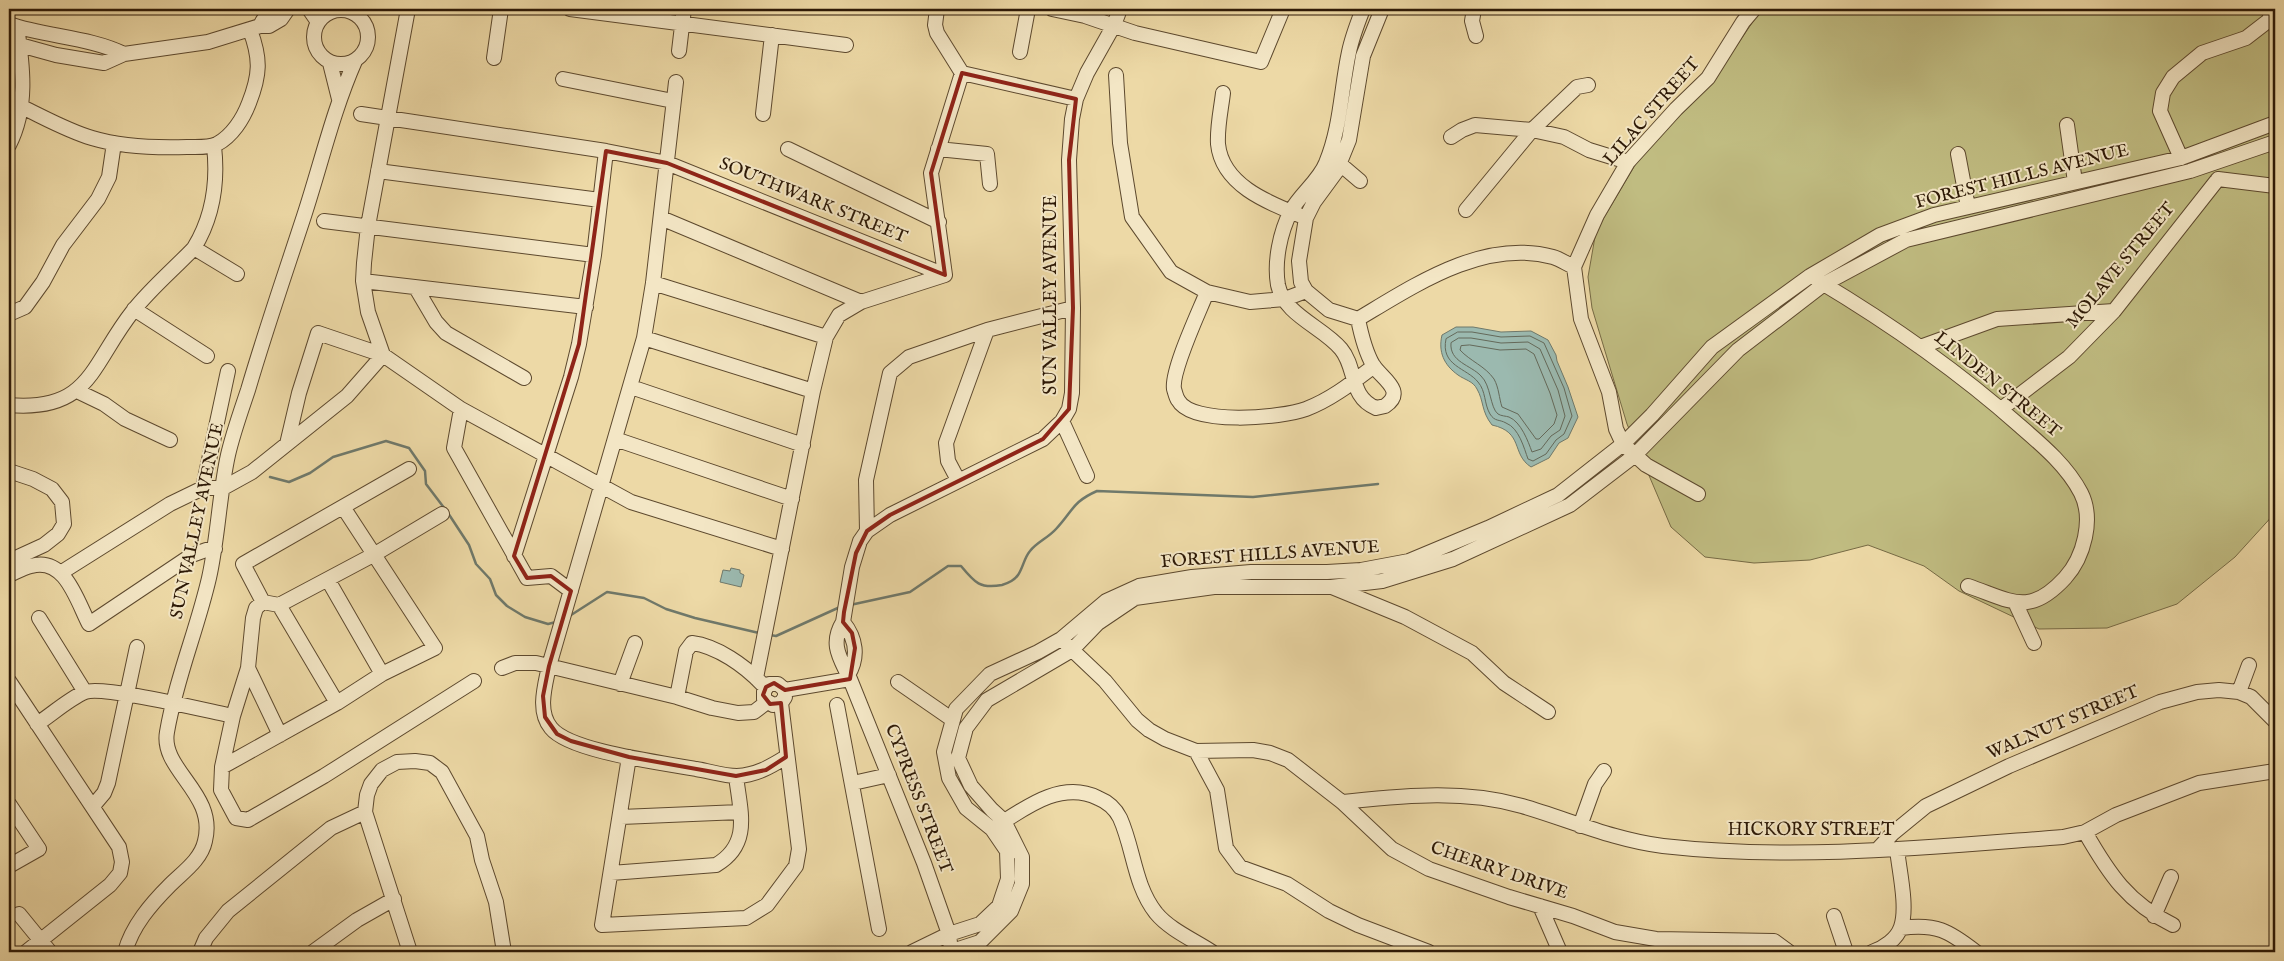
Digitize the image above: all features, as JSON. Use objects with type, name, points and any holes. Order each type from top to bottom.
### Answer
[{"type":"street","points":[[14,44],[56,55],[104,63],[124,54],[208,42],[255,28],[264,17],[276,10],[287,9]]},
{"type":"street","points":[[308,9],[324,15],[341,10],[360,15],[366,27],[368,42],[361,56],[343,64],[330,62],[318,52],[315,45],[315,29],[324,15]]},
{"type":"street","points":[[383,355],[368,312],[363,281],[368,226],[405,9]]},
{"type":"street","points":[[494,58],[501,9]]},
{"type":"street","points":[[570,9],[846,45]]},
{"type":"street","points":[[679,51],[684,9]]},
{"type":"street","points":[[936,9],[935,25],[937,33],[962,73],[1076,99]]},
{"type":"street","points":[[1020,52],[1028,9]]},
{"type":"street","points":[[1052,9],[1114,25],[1134,33],[1261,62],[1283,9]]},
{"type":"street","name":"SUN VALLEY AVENUE","points":[[849,677],[841,664],[837,642],[838,632],[843,617],[856,553],[867,531],[890,515],[1043,439],[1062,421],[1069,409],[1072,393],[1073,308],[1068,160],[1070,133],[1076,99],[1087,73],[1114,25],[1120,9]]},
{"type":"street","points":[[1358,319],[1361,336],[1374,366],[1390,382],[1393,390],[1393,397],[1389,403],[1376,408],[1362,398],[1353,382],[1350,364],[1340,348],[1296,312],[1285,299],[1279,287],[1277,266],[1280,243],[1291,212],[1326,165],[1332,149],[1337,132],[1349,51],[1363,9]]},
{"type":"street","points":[[1382,9],[1363,56],[1349,140],[1336,172],[1314,202],[1306,218],[1299,261],[1301,282],[1306,291],[1317,302],[1339,314],[1358,319],[1404,291],[1450,269],[1477,259],[1504,254],[1532,254],[1555,258],[1574,267],[1581,319],[1609,392],[1616,429],[1623,444],[1646,465],[1698,494]]},
{"type":"street","points":[[1474,9],[1472,21],[1476,36]]},
{"type":"street","name":"LILAC STREET","points":[[1574,267],[1597,215],[1628,162],[1676,109],[1708,78],[1743,22],[1754,9]]},
{"type":"street","points":[[2181,158],[2160,111],[2163,93],[2173,77],[2202,53],[2246,38],[2268,21],[2275,9]]},
{"type":"street","points":[[9,145],[22,107],[13,26],[106,45],[124,54]]},
{"type":"street","points":[[22,107],[72,131],[114,143],[166,148],[214,146],[232,132],[244,115],[256,84],[259,66],[255,28]]},
{"type":"street","points":[[763,114],[772,35]]},
{"type":"street","name":"SUN VALLEY AVENUE","points":[[125,952],[134,928],[169,885],[199,856],[205,842],[207,828],[198,795],[174,764],[166,748],[166,735],[208,581],[215,549],[229,452],[339,99],[355,60]]},
{"type":"street","points":[[330,62],[339,99]]},
{"type":"street","points":[[777,699],[763,695],[761,682],[763,645],[813,391],[826,336],[839,316],[861,302],[946,275],[931,173],[962,73]]},
{"type":"street","points":[[1116,75],[1120,143],[1132,217],[1172,272],[1207,292],[1250,302],[1285,299],[1306,291]]},
{"type":"street","points":[[563,79],[674,101]]},
{"type":"street","points":[[676,82],[653,283],[644,338],[549,666],[543,696],[545,717],[556,734],[571,741],[629,757],[736,776],[766,770],[786,758]]},
{"type":"street","points":[[1466,210],[1532,130],[1577,87],[1588,85]]},
{"type":"street","points":[[1223,93],[1218,130],[1218,146],[1223,161],[1234,178],[1247,190],[1306,218]]},
{"type":"street","name":"SOUTHWARK STREET","points":[[361,114],[606,151],[667,163],[946,275]]},
{"type":"street","name":"FOREST HILLS AVENUE","points":[[912,952],[949,934],[980,924],[999,906],[1008,879],[1007,851],[998,825],[966,808],[949,778],[944,752],[956,709],[990,674],[1061,639],[1106,601],[1139,586],[1192,577],[1251,572],[1361,570],[1409,561],[1488,528],[1558,495],[1623,444],[1652,415],[1712,348],[1810,276],[1880,235],[1934,215],[2181,158],[2275,123]]},
{"type":"street","points":[[2067,125],[2075,182]]},
{"type":"street","points":[[1451,137],[1462,130],[1475,126],[1532,130],[1564,136],[1589,150],[1628,162]]},
{"type":"street","name":"FOREST HILLS AVENUE","points":[[950,952],[980,942],[1011,911],[1022,884],[1022,857],[971,786],[958,758],[966,728],[987,700],[1072,650],[1098,623],[1135,598],[1214,587],[1330,586],[1382,581],[1453,559],[1570,505],[1634,456],[1738,350],[1824,284],[1906,240],[2190,171],[2275,142]]},
{"type":"street","points":[[9,314],[25,307],[43,282],[63,245],[98,199],[109,178],[114,143]]},
{"type":"street","points":[[9,405],[28,407],[48,403],[77,391],[91,376],[115,334],[134,309],[194,248],[206,222],[213,200],[214,146]]},
{"type":"street","points":[[788,149],[939,222]]},
{"type":"street","points":[[938,149],[986,154],[990,184]]},
{"type":"street","points":[[2207,149],[2218,179],[2275,186]]},
{"type":"street","points":[[514,556],[545,453],[571,377],[586,307],[606,151]]},
{"type":"street","points":[[1958,154],[1968,207]]},
{"type":"street","points":[[1340,164],[1360,180]]},
{"type":"street","points":[[378,172],[600,200]]},
{"type":"street","name":"MOLAVE STREET","points":[[2001,409],[2069,357],[2114,311],[2218,179]]},
{"type":"street","points":[[660,218],[861,302]]},
{"type":"street","points":[[324,221],[594,255]]},
{"type":"street","points":[[194,248],[237,274]]},
{"type":"street","name":"LINDEN STREET","points":[[1810,276],[1920,346],[2001,409],[2055,457],[2081,493],[2085,512],[2084,544],[2069,574],[2051,593],[2035,602],[2015,602],[1968,586]]},
{"type":"street","points":[[363,281],[586,307]]},
{"type":"street","points":[[653,283],[826,336]]},
{"type":"street","points":[[416,288],[436,322],[446,333],[524,378]]},
{"type":"street","points":[[1207,292],[1176,369],[1174,387],[1178,401],[1189,409],[1205,416],[1243,418],[1305,409],[1339,392],[1374,366]]},
{"type":"street","points":[[867,531],[866,480],[890,373],[909,357],[987,330],[1073,308]]},
{"type":"street","points":[[134,309],[208,356]]},
{"type":"street","points":[[1920,346],[1997,319],[2114,311]]},
{"type":"street","points":[[1321,332],[1339,314]]},
{"type":"street","points":[[958,480],[948,462],[946,444],[987,330]]},
{"type":"street","points":[[287,444],[299,394],[318,333],[383,355],[462,409],[631,502],[782,550]]},
{"type":"street","points":[[1340,348],[1361,336]]},
{"type":"street","points":[[644,338],[813,391]]},
{"type":"street","points":[[62,572],[170,504],[203,488],[223,488],[252,472],[347,396],[383,355]]},
{"type":"street","points":[[203,488],[228,371]]},
{"type":"street","points":[[631,387],[803,445]]},
{"type":"street","points":[[77,391],[104,404],[125,420],[170,440]]},
{"type":"street","points":[[462,409],[454,448],[514,556],[527,578],[551,576],[569,596]]},
{"type":"street","points":[[1062,421],[1087,476]]},
{"type":"street","points":[[615,439],[792,499]]},
{"type":"street","points":[[263,602],[243,564],[409,469]]},
{"type":"street","points":[[9,471],[33,479],[52,489],[62,502],[64,524],[58,534],[44,545],[9,561]]},
{"type":"street","points":[[222,768],[337,703],[382,674],[435,648],[343,507]]},
{"type":"street","points":[[263,602],[279,605],[375,554],[442,514]]},
{"type":"street","points":[[9,574],[38,564],[47,565],[62,572],[89,624],[192,555],[215,549]]},
{"type":"street","points":[[1327,572],[1330,586],[1405,617],[1472,653],[1504,683],[1548,712]]},
{"type":"street","points":[[328,580],[382,674]]},
{"type":"street","points":[[263,602],[256,608],[253,618],[248,668],[233,716],[222,768],[221,790],[236,818],[248,820],[324,776],[474,681]]},
{"type":"street","points":[[2015,602],[2034,643]]},
{"type":"street","points":[[279,605],[337,703]]},
{"type":"street","points":[[502,668],[524,663],[549,666],[677,697],[712,708],[747,714],[777,699],[849,677],[854,662],[854,643],[852,633],[843,617]]},
{"type":"street","points":[[39,618],[85,692]]},
{"type":"street","name":"CHERRY DRIVE","points":[[1061,639],[1105,681],[1143,725],[1165,739],[1196,750],[1253,750],[1270,753],[1296,766],[1342,802],[1392,849],[1429,869],[1615,932],[1656,939],[1774,941],[1789,952]]},
{"type":"street","points":[[629,757],[621,817],[602,925],[735,920],[757,913],[767,905],[796,866],[799,849],[777,699],[778,684],[761,682],[736,662],[702,644],[692,642],[686,651],[677,697]]},
{"type":"street","points":[[620,684],[635,643]]},
{"type":"street","points":[[94,806],[104,793],[108,783],[137,647]]},
{"type":"street","points":[[2249,665],[2239,692],[2251,697],[2275,721]]},
{"type":"street","points":[[248,668],[280,735]]},
{"type":"street","name":"CYPRESS STREET","points":[[849,677],[889,775],[949,934],[950,952]]},
{"type":"street","points":[[9,681],[94,806],[119,847],[122,862],[120,873],[110,885],[45,947],[26,952]]},
{"type":"street","points":[[898,682],[953,720]]},
{"type":"street","points":[[37,724],[85,692],[95,690],[127,694],[233,716]]},
{"type":"street","name":"WALNUT STREET","points":[[1877,850],[1903,823],[1926,806],[2009,766],[2160,702],[2219,690],[2239,692]]},
{"type":"street","points":[[837,705],[879,929]]},
{"type":"street","points":[[1196,750],[1217,790],[1226,848],[1240,867],[1287,884],[1322,907],[1358,925],[1429,952]]},
{"type":"street","points":[[410,952],[365,812],[367,795],[371,784],[382,770],[397,762],[415,761],[430,763],[442,772],[477,836],[482,860],[496,902],[504,952]]},
{"type":"street","points":[[1580,826],[1592,791],[1604,770]]},
{"type":"street","name":"HICKORY STREET","points":[[1342,802],[1428,794],[1469,795],[1522,806],[1580,826],[1642,844],[1762,852],[1877,850],[2063,837],[2085,832],[2116,815],[2199,784],[2275,771]]},
{"type":"street","points":[[852,784],[889,775]]},
{"type":"street","points":[[612,873],[716,865],[728,858],[738,846],[742,833],[736,776]]},
{"type":"street","points":[[998,825],[1032,804],[1051,795],[1071,793],[1092,795],[1110,803],[1120,817],[1140,885],[1157,913],[1193,947],[1212,952]]},
{"type":"street","points":[[9,804],[39,849],[9,866]]},
{"type":"street","points":[[200,952],[206,938],[228,911],[331,828],[365,812]]},
{"type":"street","points":[[621,817],[740,812]]},
{"type":"street","points":[[2085,832],[2104,866],[2118,884],[2137,904],[2154,916],[2173,925]]},
{"type":"street","points":[[1878,951],[1888,944],[1901,928],[1902,901],[1897,849]]},
{"type":"street","points":[[2154,916],[2171,878]]},
{"type":"street","points":[[313,952],[357,920],[394,899]]},
{"type":"street","points":[[1540,906],[1560,952]]},
{"type":"street","points":[[19,914],[45,947]]},
{"type":"street","points":[[1834,916],[1846,952]]},
{"type":"street","points":[[1901,928],[1919,925],[1938,928],[1954,935],[1976,952]]},
{"type":"highlighted area","points":[[962,73],[1076,99],[1069,160],[1073,308],[1069,409],[1043,439],[890,515],[867,531],[856,553],[844,612],[843,622],[852,633],[855,648],[850,679],[785,690],[774,683],[766,687],[763,695],[770,704],[781,703],[786,757],[766,770],[736,776],[629,757],[571,741],[557,734],[545,717],[543,696],[549,666],[571,591],[551,576],[527,578],[514,556],[579,344],[606,151],[667,163],[945,275],[931,173]]},
{"type":"shaded area","points":[[1769,9],[2275,9],[2275,513],[2235,557],[2177,604],[2107,628],[2039,629],[1959,591],[1924,566],[1868,545],[1810,560],[1754,563],[1705,557],[1671,527],[1627,424],[1592,308],[1588,277],[1596,231],[1641,155],[1711,84],[1758,14]]},
{"type":"water","points":[[1456,327],[1473,327],[1501,332],[1531,331],[1548,340],[1556,355],[1578,417],[1568,438],[1559,443],[1549,458],[1531,467],[1525,462],[1509,433],[1502,428],[1492,425],[1488,420],[1475,386],[1449,367],[1443,358],[1441,347],[1442,335]]},
{"type":"water","points":[[731,568],[740,570],[740,573],[744,575],[741,587],[720,582],[723,570],[730,571]]},
{"type":"waterway","points":[[270,477],[289,482],[310,473],[333,457],[386,441],[409,448],[425,471],[426,484],[469,545],[476,564],[490,579],[496,595],[507,606],[525,617],[548,624],[556,622]]},
{"type":"waterway","points":[[850,605],[910,592],[948,566],[961,566],[974,581],[983,585],[994,586],[1009,583],[1018,575],[1026,557],[1033,548],[1053,532],[1082,499],[1097,491],[1253,497],[1378,484]]},
{"type":"waterway","points":[[568,617],[607,592],[644,598],[666,609],[695,618],[759,633]]},
{"type":"waterway","points":[[770,635],[776,636],[840,607]]}]
